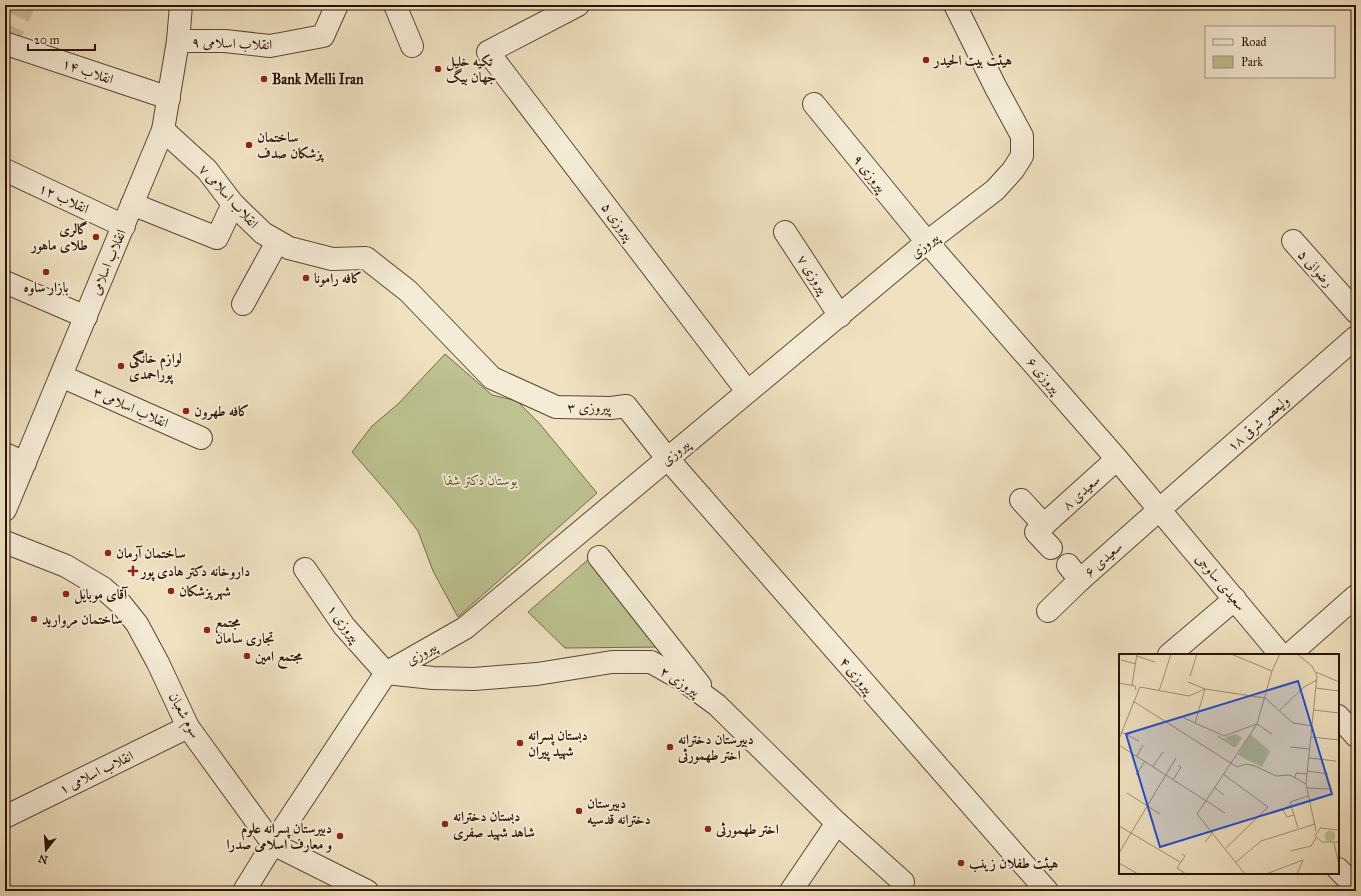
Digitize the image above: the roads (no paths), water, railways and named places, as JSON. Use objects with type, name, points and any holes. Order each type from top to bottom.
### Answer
[{"type":"street","name":"انقلاب اسلامی","points":[[5,510],[163,130],[178,41],[181,5]]},
{"type":"street","points":[[395,5],[412,46]]},
{"type":"street","name":"پیروزی ۵","points":[[578,5],[488,52],[747,391]]},
{"type":"street","name":"پیروزی","points":[[244,891],[273,844],[386,673],[465,628],[927,242],[995,190],[1013,170],[1022,156],[1022,136],[995,86],[955,5]]},
{"type":"street","name":"انقلاب اسلامی ۹","points":[[178,41],[224,41],[270,46],[323,36],[338,6]]},
{"type":"street","name":"انقلاب ۱۴","points":[[7,44],[168,98]]},
{"type":"street","name":"پیروزی ۹","points":[[814,104],[927,242]]},
{"type":"street","name":"انقلاب اسلامی ۷","points":[[163,130],[207,170],[233,204],[263,233],[289,248],[332,259],[366,258],[408,290],[492,378]]},
{"type":"street","name":"انقلاب ۱۲","points":[[5,170],[124,226]]},
{"type":"street","points":[[132,204],[217,238],[233,204]]},
{"type":"street","name":"پیروزی ۷","points":[[785,232],[840,316]]},
{"type":"street","name":"رضوانی ۵","points":[[1293,241],[1356,312]]},
{"type":"street","points":[[243,304],[277,242]]},
{"type":"street","name":"پیروزی ۶","points":[[927,242],[1160,509]]},
{"type":"street","points":[[5,282],[86,317]]},
{"type":"street","name":"ولیعصر شرقی ۱۸","points":[[1160,509],[1356,337]]},
{"type":"street","name":"انقلاب اسلامی ۳","points":[[61,376],[201,438]]},
{"type":"street","name":"پیروزی ۳","points":[[492,378],[556,407],[611,408],[626,406],[667,458]]},
{"type":"street","points":[[5,454],[25,463]]},
{"type":"street","name":"پیروزی ۴","points":[[667,458],[1047,891]]},
{"type":"street","name":"سعیدی ۸","points":[[1044,525],[1117,459]]},
{"type":"street","points":[[1021,500],[1044,525],[1036,532],[1051,548]]},
{"type":"street","name":"سعیدی ۶","points":[[1048,611],[1074,573],[1160,509]]},
{"type":"street","name":"سعیدی ساوجی","points":[[1160,509],[1280,654]]},
{"type":"street","name":"سوم شعبان","points":[[5,542],[66,566],[103,588],[121,604],[137,624],[158,663],[188,727],[273,844],[367,891]]},
{"type":"street","points":[[599,557],[717,706]]},
{"type":"street","name":"پیروزی ۱","points":[[305,569],[344,626],[386,673]]},
{"type":"street","points":[[1290,654],[1356,596]]},
{"type":"street","points":[[1170,654],[1235,599]]},
{"type":"street","name":"پیروزی ۲","points":[[386,673],[433,678],[474,679],[536,674],[612,662],[650,662],[683,680],[717,706],[837,823],[903,882]]},
{"type":"street","points":[[1339,717],[1356,736]]},
{"type":"street","name":"انقلاب اسلامی ۱","points":[[5,817],[188,727]]},
{"type":"street","points":[[791,891],[837,823]]},
{"type":"street","points":[[1339,870],[1356,887]]},
{"type":"tunnel","points":[[5,47],[24,5]]},
{"type":"place","name":"هیئت بیت الحیدر","points":[[926,60]]},
{"type":"place","name":"تکیه خلیل جهان بیگ","points":[[438,69]]},
{"type":"place","name":"Bank Melli Iran","points":[[264,79]]},
{"type":"place","name":"ساختمان پزشکان صدف","points":[[249,145]]},
{"type":"place","name":"گالری طلای ماهور","points":[[96,237]]},
{"type":"place","name":"بازار ساوه","points":[[46,272]]},
{"type":"place","name":"کافه رامونا","points":[[306,278]]},
{"type":"place","name":"لوازم خانگی پوراحمدی","points":[[121,366]]},
{"type":"place","name":"کافه طهرون","points":[[186,411]]},
{"type":"place","name":"ساختمان آرمان","points":[[108,553]]},
{"type":"place","name":"داروخانه دکتر هادی پور","points":[[133,571]]},
{"type":"place","name":"شهر پزشکان","points":[[171,591]]},
{"type":"place","name":"آقای موبایل","points":[[66,594]]},
{"type":"place","name":"ساختمان مروارید","points":[[34,619]]},
{"type":"place","name":"مجتمع تجاری سامان","points":[[207,630]]},
{"type":"place","name":"مجتمع امین","points":[[247,656]]},
{"type":"place","name":"دبستان پسرانه شهید پیران","points":[[520,743]]},
{"type":"place","name":"دبیرستان دخترانه اختر طهمورثی","points":[[670,747]]},
{"type":"place","name":"دبیرستان دخترانه قدسیه","points":[[579,811]]},
{"type":"place","name":"دبستان دخترانه شاهد شهید صفری","points":[[445,824]]},
{"type":"place","name":"اختر طهمورثی","points":[[708,829]]},
{"type":"place","name":"دبیرستان پسرانه علوم و معارف اسلامی صدرا","points":[[340,836]]},
{"type":"place","name":"هیئت طفلان زینب","points":[[961,863]]},
{"type":"park label","name":"بوستان دکتر شفا","points":[[481,480]]}]
